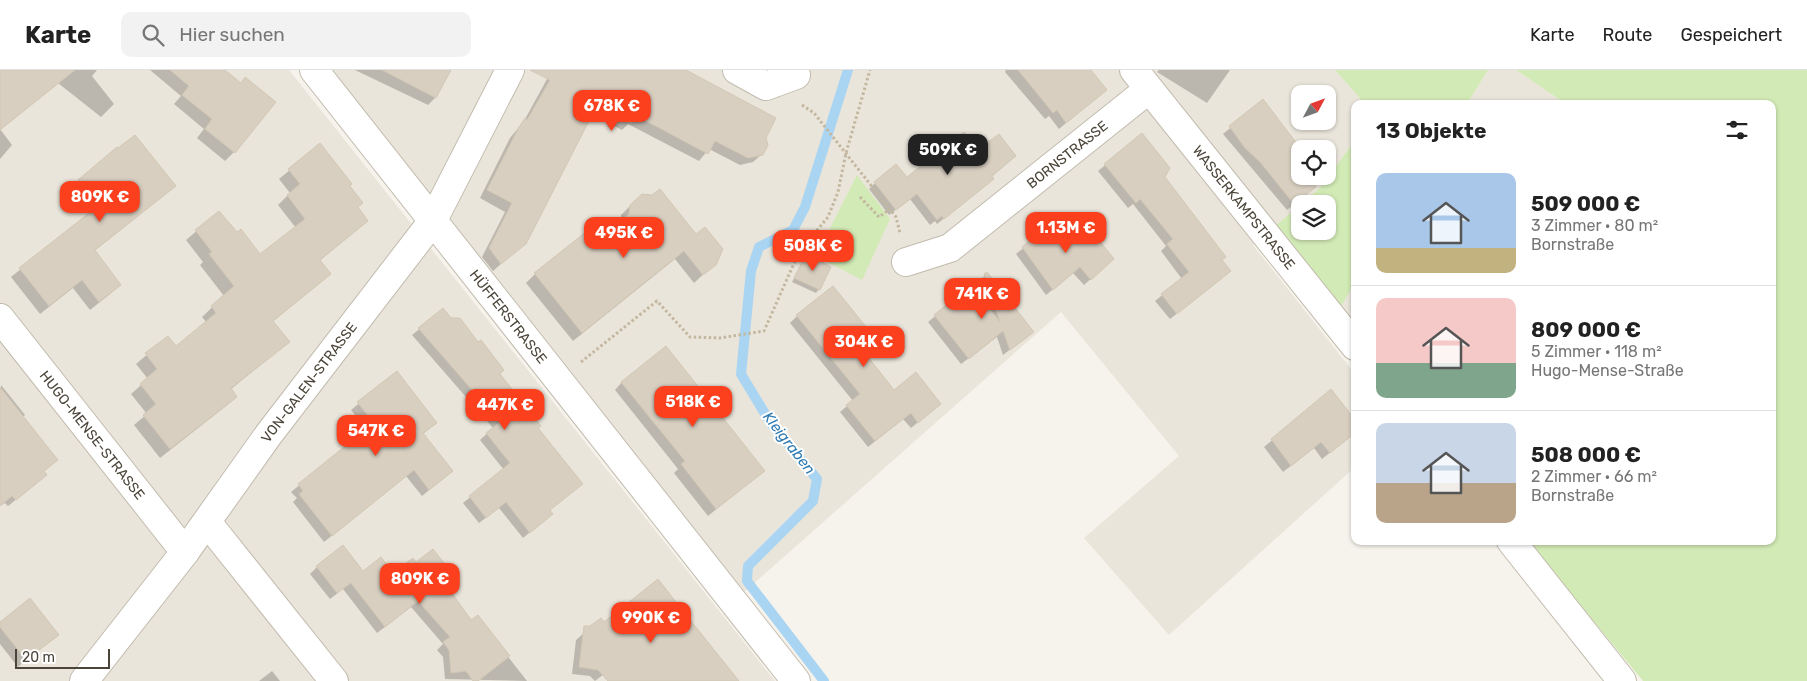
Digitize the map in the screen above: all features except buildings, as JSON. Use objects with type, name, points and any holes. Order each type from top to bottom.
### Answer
[{"type":"street","name":"HÜFFERSTRASSE","points":[[314,70],[557,381],[796,681]]},
{"type":"street","name":"VON-GALEN-STRASSE","points":[[84,681],[186,552],[268,434],[432,222],[510,70]]},
{"type":"street","points":[[737,70],[766,86],[796,75]]},
{"type":"street","name":"BORNSTRASSE","points":[[906,262],[950,248],[1142,79]]},
{"type":"street","name":"WASSERKAMPSTRASSE","points":[[1142,79],[1351,341]]},
{"type":"street","name":"HUGO-MENSE-STRASSE","points":[[0,318],[186,552]]},
{"type":"street","points":[[208,522],[334,681]]},
{"type":"street","points":[[1514,545],[1622,681]]},
{"type":"path","points":[[557,381],[657,301],[690,337],[720,338],[756,334],[764,331],[799,252],[828,217],[838,192],[846,153],[870,70]]},
{"type":"path","points":[[814,113],[896,217],[906,262]]},
{"type":"path","points":[[860,197],[880,217],[890,209]]},
{"type":"shaded area","points":[[0,70],[289,70],[775,681],[0,681]]},
{"type":"shaded area","points":[[332,70],[1335,70],[1361,100],[1351,100],[1351,146],[1336,166],[1336,140],[1291,140],[1291,185],[1322,185],[1312,195],[1291,195],[1291,213],[1253,245],[1351,369],[1351,471],[1169,635],[1084,538],[1179,456],[1061,312],[743,593]]},
{"type":"shaded area","points":[[1488,70],[1516,70],[1560,100],[1469,100]]},
{"type":"shaded area","points":[[1351,290],[1351,322],[1340,308]]},
{"type":"green space","points":[[1335,70],[1488,70],[1469,100],[1361,100]]},
{"type":"green space","points":[[1516,70],[1807,70],[1807,681],[1643,681],[1530,545],[1776,545],[1776,100],[1560,100]]},
{"type":"green space","points":[[1351,146],[1351,290],[1340,308],[1275,226],[1291,213],[1291,240],[1336,240],[1336,195],[1312,195],[1322,185],[1336,185],[1336,166]]},
{"type":"green space","points":[[857,175],[890,219],[862,280],[816,256]]},
{"type":"waterway","name":"Kleigraben","points":[[824,681],[747,581],[748,566],[813,501],[817,479],[770,422],[741,374],[751,271],[759,247],[793,230],[805,207],[848,70]]}]
